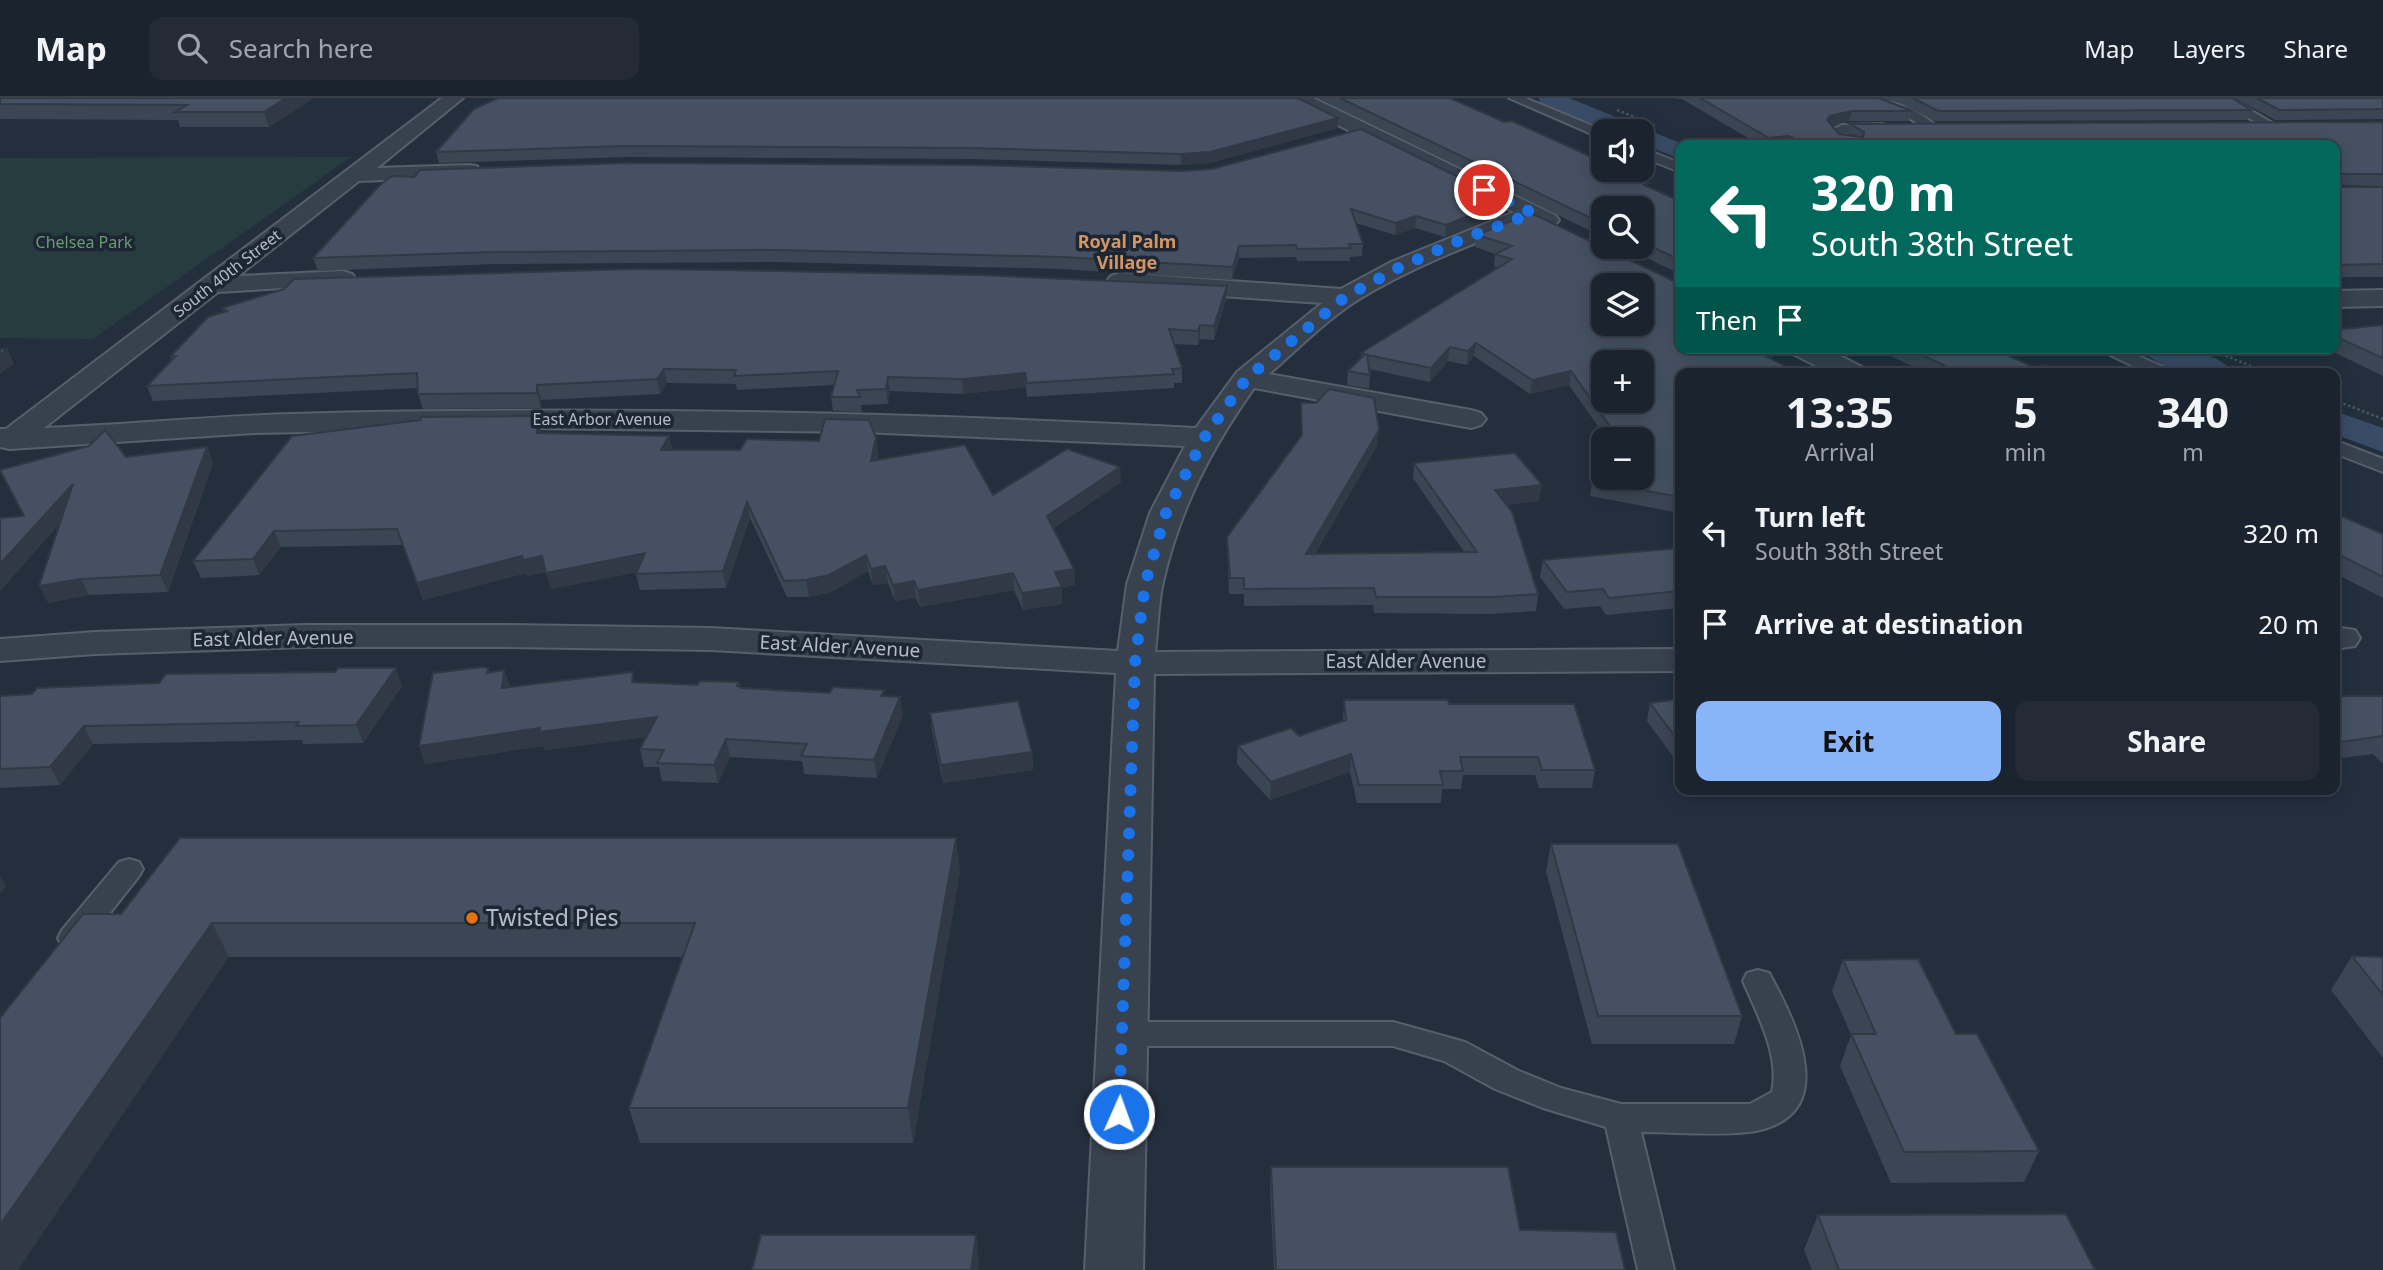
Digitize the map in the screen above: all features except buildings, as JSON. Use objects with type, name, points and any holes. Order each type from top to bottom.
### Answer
[{"type":"street","name":"South 40th Street","points":[[4,441],[454,98]]},
{"type":"street","points":[[1298,98],[1570,232]]},
{"type":"street","points":[[1337,137],[1361,131]]},
{"type":"street","points":[[354,175],[488,170]]},
{"type":"street","points":[[1114,1270],[1135,663],[1145,584],[1166,513],[1204,438],[1247,378],[1345,297],[1400,267],[1463,239],[1533,213]]},
{"type":"street","points":[[212,285],[362,278]]},
{"type":"street","points":[[1093,280],[1188,284],[1345,297]]},
{"type":"street","points":[[2340,299],[2383,298]]},
{"type":"street","points":[[1815,354],[1842,368]]},
{"type":"street","points":[[1247,378],[1471,419]]},
{"type":"street","name":"East Arbor Avenue","points":[[4,441],[287,423],[548,418],[771,419],[985,425],[1204,438]]},
{"type":"street","name":"East Alder Avenue","points":[[0,650],[95,643],[292,636],[506,636],[711,639],[1135,663],[1675,660]]},
{"type":"lane","points":[[1515,98],[1591,130]]},
{"type":"lane","points":[[1841,140],[1836,138],[1833,132],[1842,129],[1939,128],[1915,115],[1863,98]]},
{"type":"lane","points":[[2221,98],[2280,127],[2246,127]]},
{"type":"lane","points":[[1654,157],[1675,166]]},
{"type":"lane","points":[[2119,354],[2151,368]]},
{"type":"lane","points":[[2340,448],[2383,466]]},
{"type":"lane","points":[[52,965],[129,869]]},
{"type":"lane","points":[[1122,1034],[1393,1034],[1454,1051],[1507,1080],[1555,1099],[1620,1118],[1750,1118],[1785,1100],[1791,1083],[1789,1057],[1758,981]]},
{"type":"lane","points":[[1620,1118],[1656,1270]]},
{"type":"path","points":[[1611,107],[1657,126]]},
{"type":"path","points":[[1681,136],[1691,140]]},
{"type":"path","points":[[2221,354],[2255,368]]},
{"type":"path","points":[[2340,402],[2383,419]]},
{"type":"green space","name":"Chelsea Park","points":[[351,157],[93,339],[0,338],[0,158]]},
{"type":"waterway","points":[[1549,98],[1601,119]]},
{"type":"waterway","points":[[1654,141],[1675,150]]},
{"type":"waterway","points":[[2171,354],[2205,368]]},
{"type":"waterway","points":[[2340,423],[2383,441]]},
{"type":"place","name":"Twisted Pies","points":[[472,918]]},
{"type":"district","name":"Royal Palm Village","points":[[1127,252]]},
{"type":"route","points":[[1119,1114],[1135,663],[1145,584],[1166,513],[1204,438],[1247,378],[1345,297],[1400,267],[1463,239],[1533,213],[1484,190]]}]
